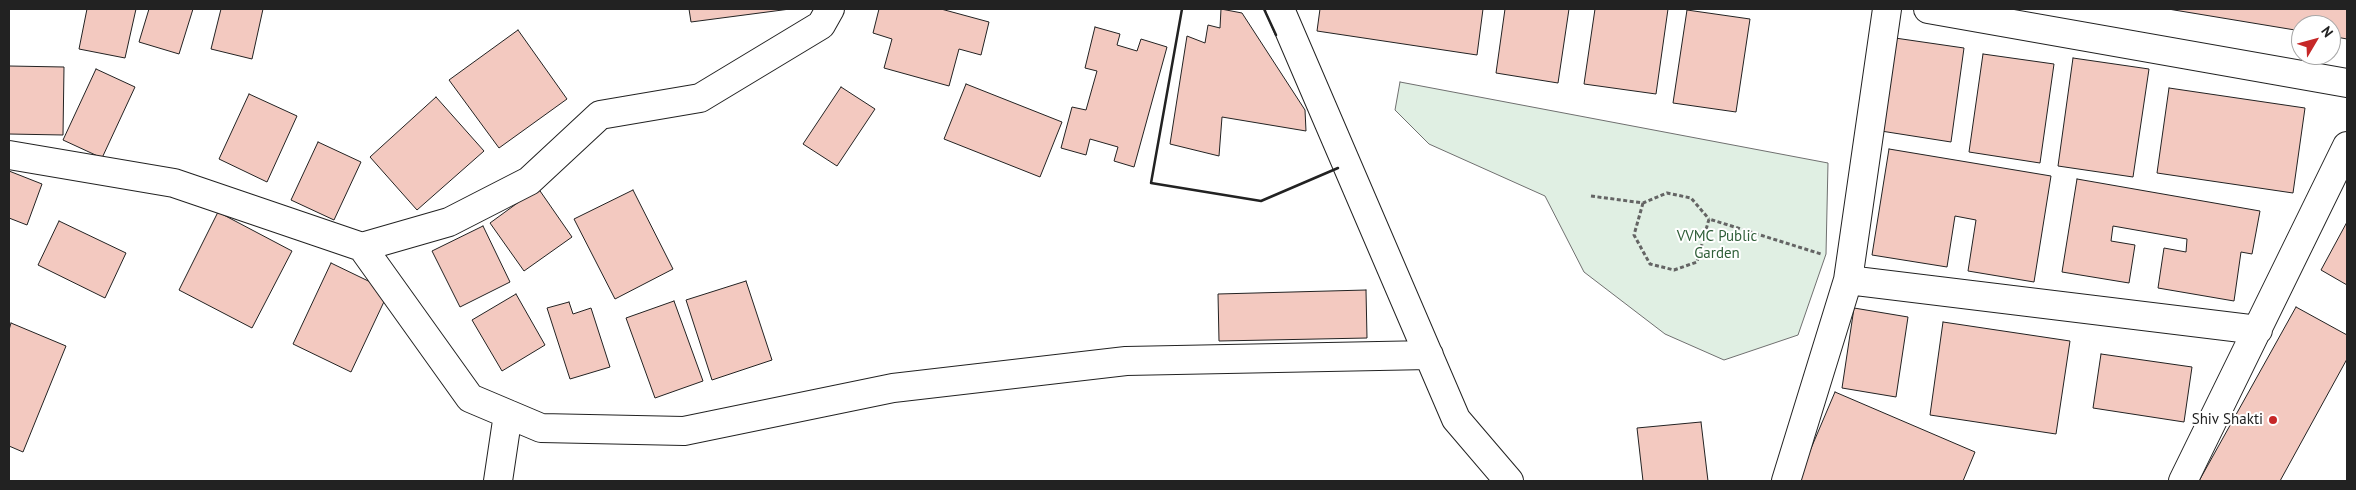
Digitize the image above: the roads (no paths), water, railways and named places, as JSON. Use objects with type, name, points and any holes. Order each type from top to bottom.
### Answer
[{"type":"street","points":[[9,155],[174,183],[362,247],[449,222],[529,181],[600,115],[700,98],[821,25],[830,9]]},
{"type":"street","points":[[1280,9],[1456,419],[1509,481]]},
{"type":"street","points":[[1786,481],[1849,272],[1887,9]]},
{"type":"street","points":[[1928,9],[2347,83]]},
{"type":"street","points":[[2183,481],[2347,146]]},
{"type":"street","points":[[362,247],[470,398],[541,428],[684,431],[893,388],[1126,361],[1429,355]]},
{"type":"street","points":[[1849,272],[2258,330]]},
{"type":"street","points":[[498,481],[508,414]]},
{"type":"place","name":"Shiv Shakti","points":[[2273,420]]},
{"type":"park label","name":"VVMC Public Garden","points":[[1717,246]]}]
